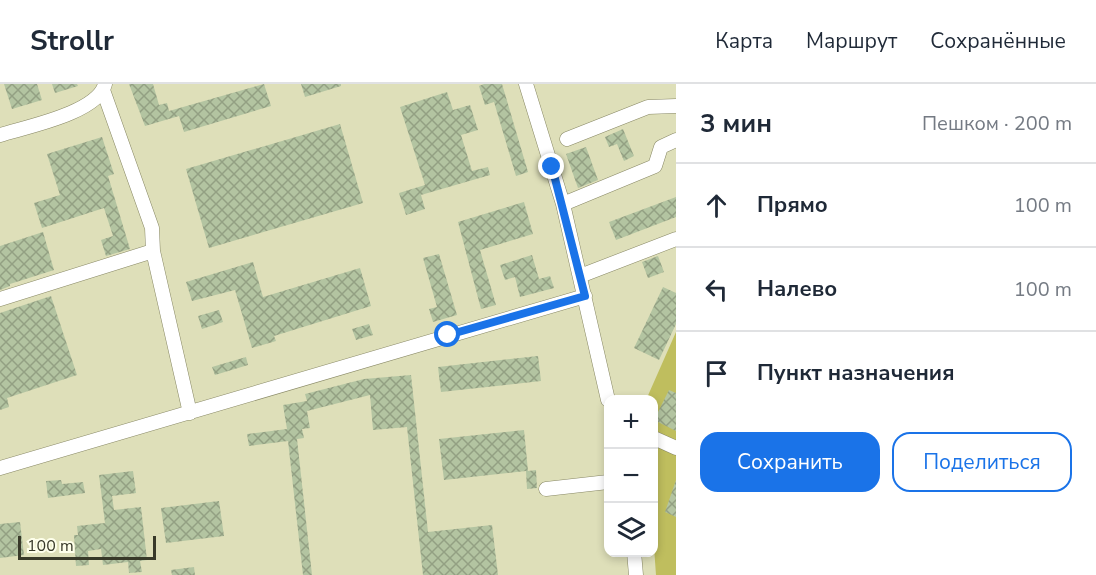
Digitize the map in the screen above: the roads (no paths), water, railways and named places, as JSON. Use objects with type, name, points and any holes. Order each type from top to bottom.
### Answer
[{"type":"street","points":[[526,84],[563,204],[608,395]]},
{"type":"street","points":[[0,135],[71,113],[89,103],[104,87],[152,228],[153,251],[190,413]]},
{"type":"street","points":[[567,139],[648,107],[676,106]]},
{"type":"street","points":[[563,204],[655,166],[661,147],[676,140]]},
{"type":"street","points":[[580,276],[676,239]]},
{"type":"street","points":[[0,299],[153,251]]},
{"type":"street","points":[[0,468],[585,296]]},
{"type":"street","points":[[658,440],[676,447]]},
{"type":"street","points":[[546,489],[604,483]]},
{"type":"street","points":[[634,557],[636,575]]}]
